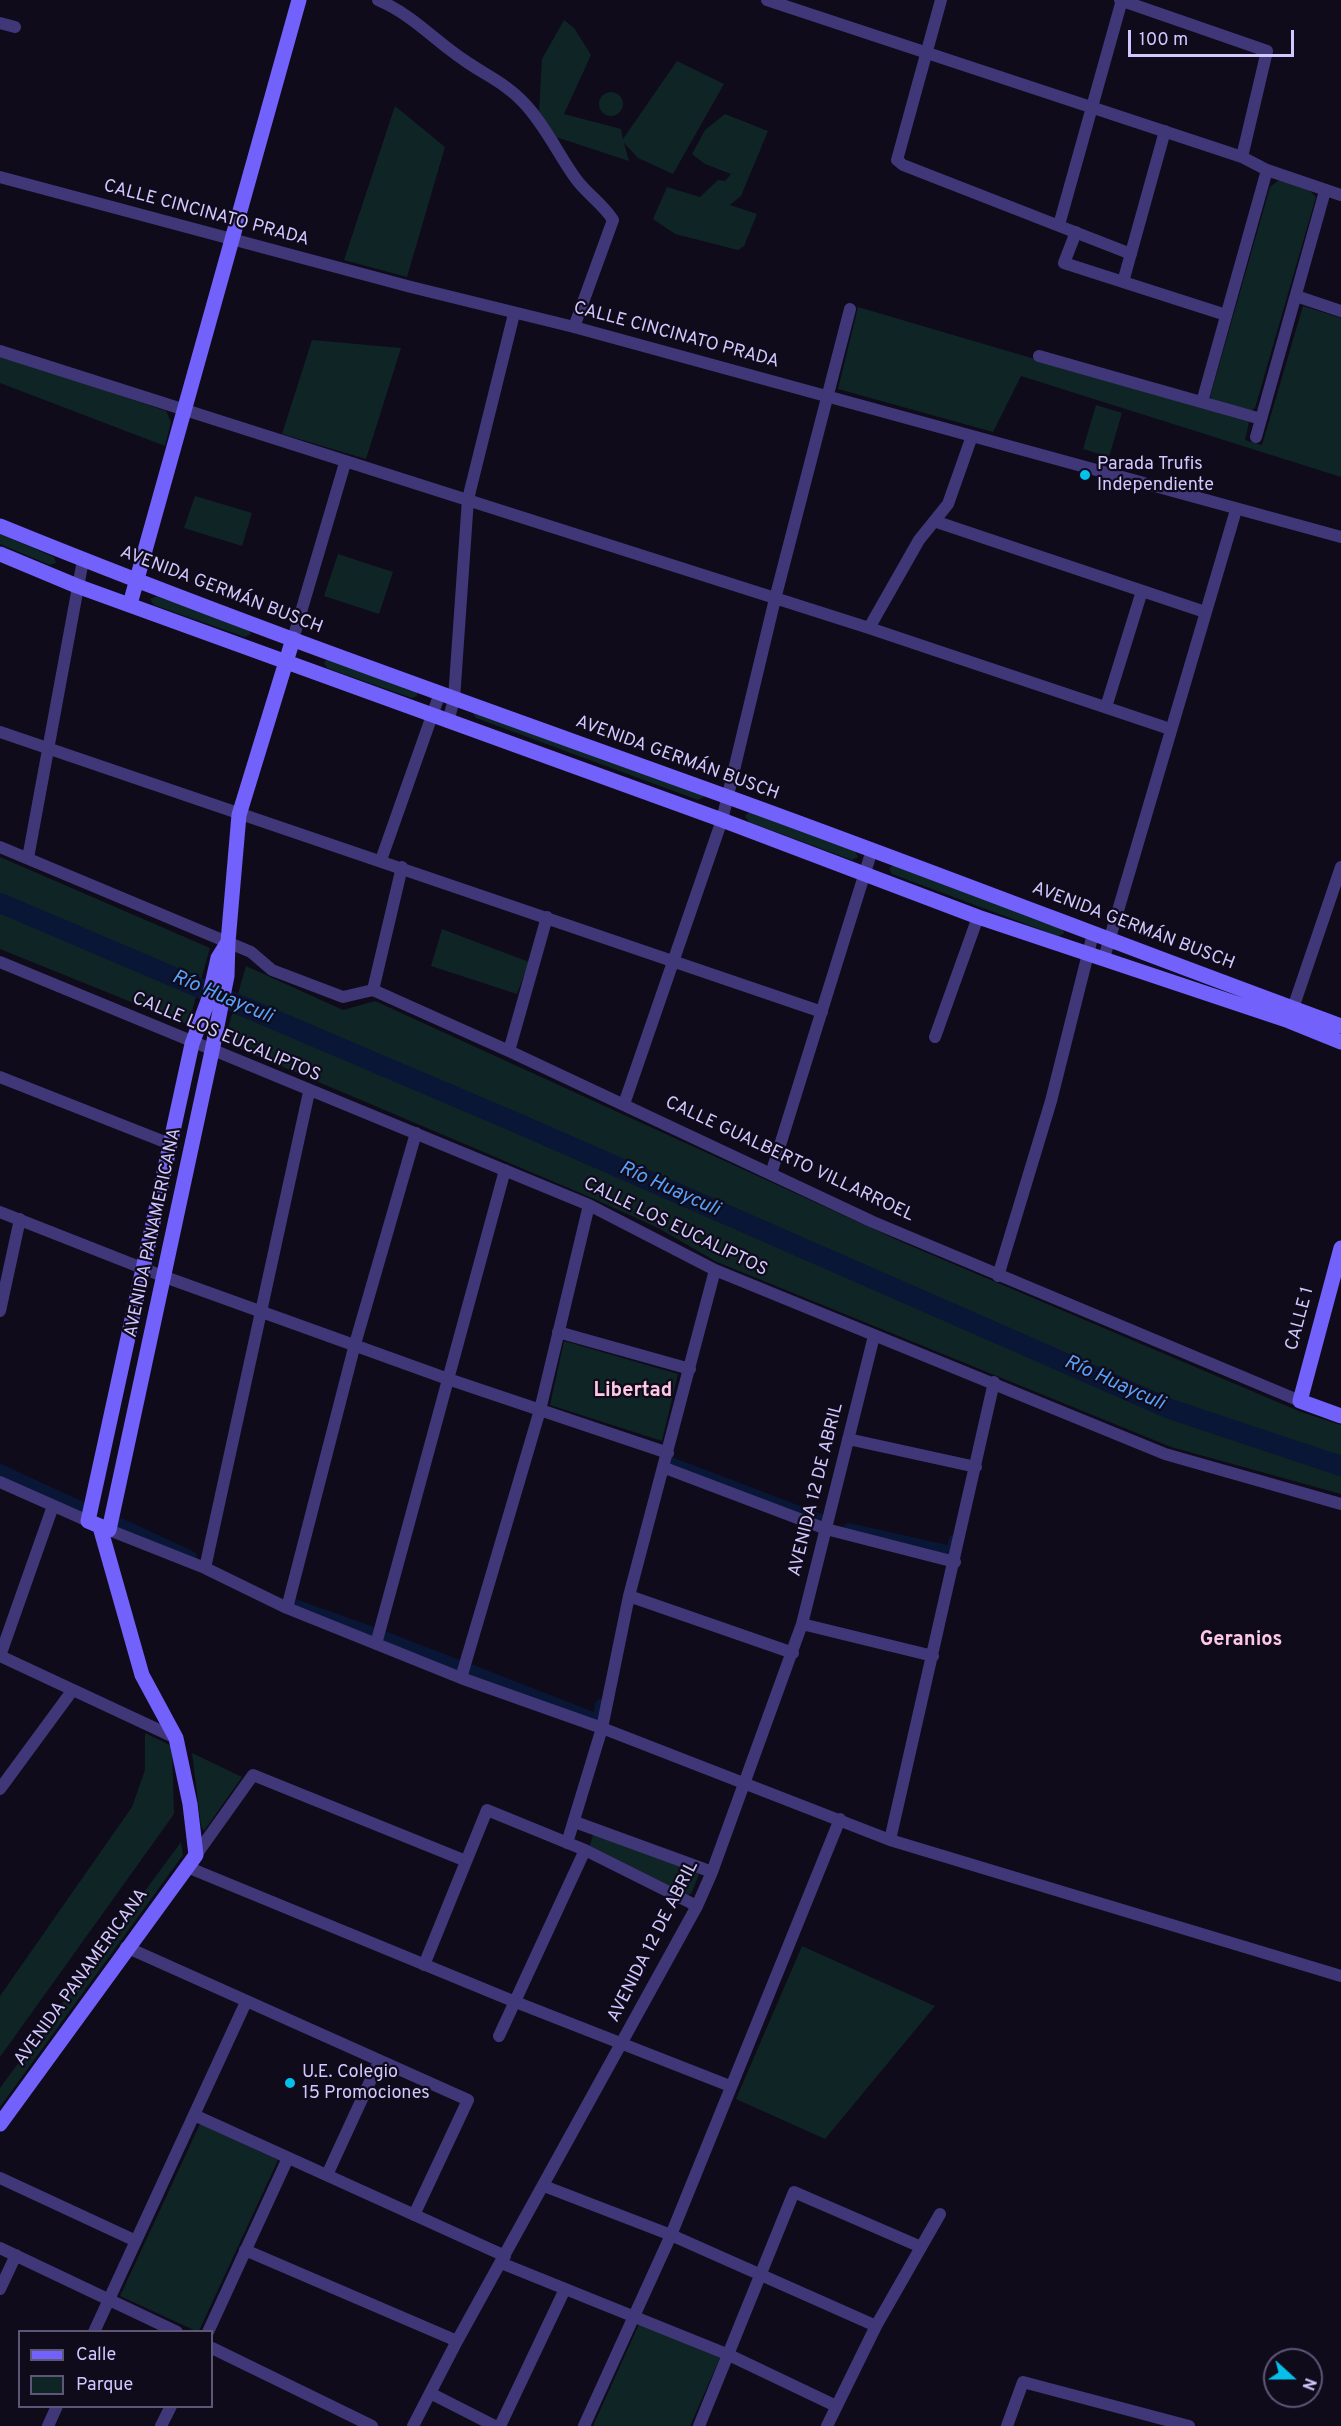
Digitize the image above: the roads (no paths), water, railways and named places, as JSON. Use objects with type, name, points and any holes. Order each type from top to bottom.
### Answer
[{"type":"main road","points":[[130,604],[299,0]]},
{"type":"main road","name":"AVENIDA GERMÁN BUSCH","points":[[0,526],[137,581],[872,850],[1093,934],[1290,1015],[1341,1042]]},
{"type":"main road","name":"AVENIDA GERMÁN BUSCH","points":[[0,554],[77,586],[722,820],[978,917],[1096,956],[1290,1015],[1341,1026]]},
{"type":"main road","name":"AVENIDA PANAMERICANA","points":[[99,1526],[165,1277],[212,1051],[215,1000],[228,942],[239,815],[293,639]]},
{"type":"main road","name":"AVENIDA PANAMERICANA","points":[[0,2124],[126,1947],[191,1861],[190,1804],[176,1738],[142,1675],[99,1526],[143,1268],[192,1044],[215,1000]]},
{"type":"main road","name":"CALLE 1","points":[[1300,1401],[1341,1248]]},
{"type":"main road","name":"CALLE GUALBERTO VILLARROEL","points":[[1300,1401],[1341,1416]]},
{"type":"street","points":[[378,0],[416,20],[463,60],[505,84],[536,117],[578,181],[603,205],[613,220],[574,327]]},
{"type":"street","points":[[766,0],[1242,157],[1267,170],[1341,195]]},
{"type":"street","points":[[941,0],[897,160],[903,165],[1131,255]]},
{"type":"street","points":[[1059,225],[1121,0],[1267,51],[1242,157]]},
{"type":"street","points":[[0,23],[15,27]]},
{"type":"street","points":[[1123,282],[1165,131]]},
{"type":"street","points":[[1202,402],[1267,170]]},
{"type":"street","name":"CALLE CINCINATO PRADA","points":[[0,177],[828,395],[1236,510],[1341,537]]},
{"type":"street","points":[[1256,438],[1325,190]]},
{"type":"street","points":[[1076,232],[1064,263],[1227,315]]},
{"type":"street","points":[[1296,296],[1341,311]]},
{"type":"street","points":[[624,1104],[722,820],[775,599],[850,309]]},
{"type":"street","points":[[448,722],[447,696],[468,499],[514,314]]},
{"type":"street","points":[[0,351],[274,438],[345,463],[468,499],[870,628],[1170,729]]},
{"type":"street","points":[[1039,356],[1261,419]]},
{"type":"street","points":[[870,628],[919,540],[948,504],[972,436]]},
{"type":"street","name":"AVENIDA PANAMERICANA","points":[[293,639],[345,463]]},
{"type":"street","points":[[998,1276],[1096,956],[1108,941],[1236,510]]},
{"type":"street","points":[[934,521],[1205,612]]},
{"type":"street","points":[[28,858],[83,560]]},
{"type":"street","points":[[1106,707],[1142,591]]},
{"type":"street","points":[[381,860],[431,716],[447,696]]},
{"type":"street","points":[[0,732],[239,815],[402,867],[822,1012]]},
{"type":"street","points":[[0,847],[251,952],[272,970],[343,997],[373,990],[402,867]]},
{"type":"street","points":[[771,1174],[872,850]]},
{"type":"street","points":[[1290,1015],[1341,867]]},
{"type":"street","points":[[509,1051],[548,917]]},
{"type":"street","points":[[935,1037],[978,917]]},
{"type":"street","points":[[1093,934],[1096,956]]},
{"type":"street","name":"CALLE LOS EUCALIPTOS","points":[[0,962],[192,1044],[309,1092],[416,1132],[589,1205],[715,1270],[874,1336],[994,1382],[1165,1454],[1341,1504]]},
{"type":"street","name":"CALLE GUALBERTO VILLARROEL","points":[[373,990],[998,1276],[1300,1401]]},
{"type":"street","points":[[0,1077],[170,1144]]},
{"type":"street","points":[[205,1568],[309,1092]]},
{"type":"street","points":[[287,1608],[355,1344],[416,1132]]},
{"type":"street","points":[[376,1644],[505,1170]]},
{"type":"street","points":[[461,1678],[540,1410],[589,1205]]},
{"type":"street","points":[[0,1212],[165,1277],[448,1379],[668,1453]]},
{"type":"street","points":[[0,1311],[20,1219]]},
{"type":"street","points":[[567,1843],[602,1728],[629,1596],[665,1468],[715,1270]]},
{"type":"street","points":[[558,1332],[690,1369]]},
{"type":"street","name":"AVENIDA 12 DE ABRIL","points":[[413,2426],[457,2341],[697,1906],[712,1872],[802,1624],[874,1336]]},
{"type":"street","points":[[890,1840],[955,1562],[994,1382]]},
{"type":"street","points":[[848,1439],[976,1467]]},
{"type":"street","points":[[665,1468],[826,1529],[955,1562]]},
{"type":"street","points":[[0,1482],[99,1526],[205,1568],[287,1608],[376,1644],[461,1678],[602,1728],[890,1840],[1341,1976]]},
{"type":"street","points":[[53,1506],[0,1656],[176,1738]]},
{"type":"street","points":[[629,1596],[793,1653]]},
{"type":"street","points":[[802,1624],[933,1656]]},
{"type":"street","points":[[0,1789],[72,1691]]},
{"type":"street","name":"AVENIDA PANAMERICANA","points":[[191,1861],[253,1775],[466,1861]]},
{"type":"street","points":[[424,1965],[487,1810],[585,1850],[697,1906]]},
{"type":"street","points":[[584,2426],[671,2235],[840,1819]]},
{"type":"street","points":[[575,1822],[712,1872]]},
{"type":"street","points":[[499,2036],[513,2001],[585,1850]]},
{"type":"street","points":[[191,1861],[424,1965],[730,2086]]},
{"type":"street","points":[[126,1947],[468,2100],[414,2215]]},
{"type":"street","points":[[94,2330],[246,2002]]},
{"type":"street","points":[[327,2175],[379,2062]]},
{"type":"street","points":[[194,2115],[414,2215],[565,2289],[729,2355],[836,2406]]},
{"type":"street","points":[[208,2330],[288,2158]]},
{"type":"street","points":[[0,2178],[136,2241]]},
{"type":"street","points":[[544,2186],[671,2235],[876,2326]]},
{"type":"street","points":[[699,2426],[794,2192],[921,2247]]},
{"type":"street","points":[[827,2426],[876,2326],[939,2214]]},
{"type":"street","points":[[0,2248],[175,2330]]},
{"type":"street","points":[[245,2250],[457,2341]]},
{"type":"street","points":[[0,2289],[16,2255]]},
{"type":"street","points":[[500,2426],[565,2289]]},
{"type":"street","points":[[213,2349],[348,2421],[372,2426]]},
{"type":"street","points":[[1007,2426],[1023,2382],[1189,2426]]},
{"type":"street","points":[[430,2393],[495,2426]]},
{"type":"street","points":[[48,2426],[56,2408]]},
{"type":"street","points":[[161,2426],[170,2408]]},
{"type":"street","points":[[1132,2426],[1137,2413]]},
{"type":"waterway","name":"Río Huayculi","points":[[0,903],[524,1126],[1170,1409],[1341,1466]]},
{"type":"waterway","points":[[671,1463],[823,1521]]},
{"type":"waterway","points":[[0,1470],[80,1507]]},
{"type":"waterway","points":[[120,1524],[191,1557]]},
{"type":"waterway","points":[[849,1529],[952,1552],[955,1540]]},
{"type":"waterway","points":[[294,1605],[373,1633]]},
{"type":"waterway","points":[[384,1637],[459,1666]]},
{"type":"waterway","points":[[470,1670],[598,1720],[601,1705]]},
{"type":"place","name":"Parada Trufis Independiente","points":[[1085,475]]},
{"type":"place","name":"U.E. Colegio 15 Promociones","points":[[290,2083]]},
{"type":"district","name":"Libertad","points":[[633,1392]]},
{"type":"district","name":"Geranios","points":[[1241,1641]]}]
